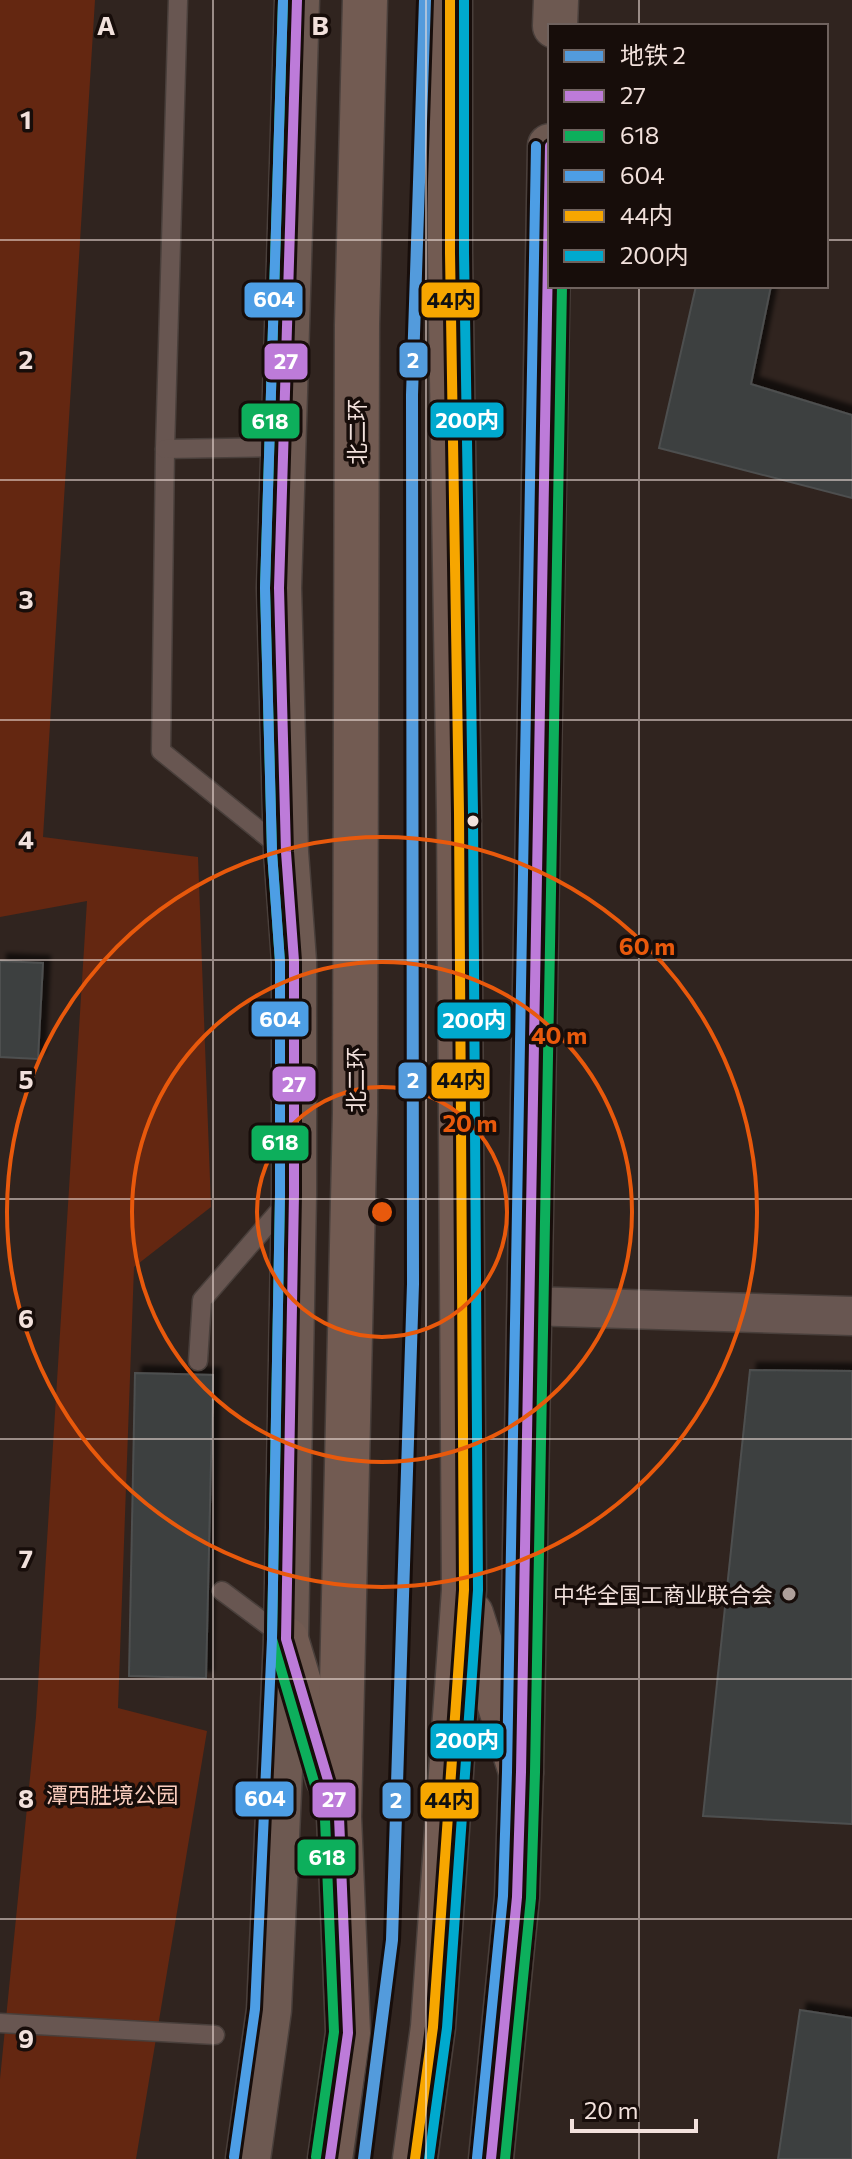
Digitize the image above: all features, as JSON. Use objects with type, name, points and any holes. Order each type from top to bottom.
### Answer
[{"type":"highway","name":"北二环","points":[[330,2159],[348,2033],[339,1817],[355,1113],[357,325],[365,0]]},
{"type":"highway","points":[[415,2159],[433,2027],[464,1590],[450,0]]},
{"type":"highway","points":[[464,1590],[521,1772]]},
{"type":"highway","points":[[286,1639],[339,1817]]},
{"type":"street","points":[[248,2159],[269,2010],[286,1639],[294,1194],[294,961],[286,852],[279,588],[297,0]]},
{"type":"street","points":[[555,24],[556,0]]},
{"type":"street","points":[[491,2159],[517,1897],[521,1772],[548,226]]},
{"type":"street","points":[[529,1306],[852,1316]]},
{"type":"lane","points":[[178,0],[165,449],[161,751],[286,852]]},
{"type":"lane","points":[[165,449],[282,447]]},
{"type":"lane","points":[[198,1361],[202,1300],[294,1194]]},
{"type":"lane","points":[[222,1591],[286,1639]]},
{"type":"lane","points":[[0,2023],[215,2035]]},
{"type":"green space","name":"潭西胜境公园","points":[[0,0],[95,0],[43,837],[198,857],[211,1207],[134,1267],[118,1708],[207,1731],[136,2159],[0,2159],[0,2079],[36,1717],[87,901],[0,917]]},
{"type":"building","points":[[696,288],[771,288],[751,384],[852,415],[852,498],[659,448]]},
{"type":"building","points":[[0,961],[43,963],[38,1059],[0,1057]]},
{"type":"building","name":"中华全国工商业联合会","points":[[750,1370],[852,1371],[852,1824],[703,1816]]},
{"type":"building","points":[[135,1373],[213,1375],[206,1678],[129,1676]]},
{"type":"building","points":[[800,2010],[852,2018],[852,2159],[778,2159]]},
{"type":"metro line","name":"2","points":[[364,2159],[392,1940],[413,1284],[412,395],[425,0]]},
{"type":"transit line","name":"618","points":[[283,0],[265,588],[272,852],[280,962],[280,1194],[272,1639],[325,1819],[334,2032],[316,2157]]},
{"type":"transit line","name":"604","points":[[234,2157],[255,2009],[272,1639],[280,1194],[280,962],[272,852],[265,588],[283,0]]},
{"type":"transit line","name":"27","points":[[297,0],[279,588],[286,852],[294,961],[294,1194],[286,1639],[339,1817],[348,2033],[330,2159]]},
{"type":"transit line","name":"44内","points":[[415,2159],[433,2027],[464,1590],[450,0]]},
{"type":"transit line","name":"200内","points":[[429,2159],[447,2028],[478,1590],[464,0]]},
{"type":"transit line","name":"604","points":[[477,2158],[503,1896],[507,1772],[536,146]]},
{"type":"transit line","name":"27","points":[[491,2159],[517,1897],[521,1772],[548,258]]},
{"type":"transit line","name":"618","points":[[505,2159],[531,1898],[535,1772],[562,288]]},
{"type":"place","name":"中华全国工商业联合会","points":[[789,1594]]}]
